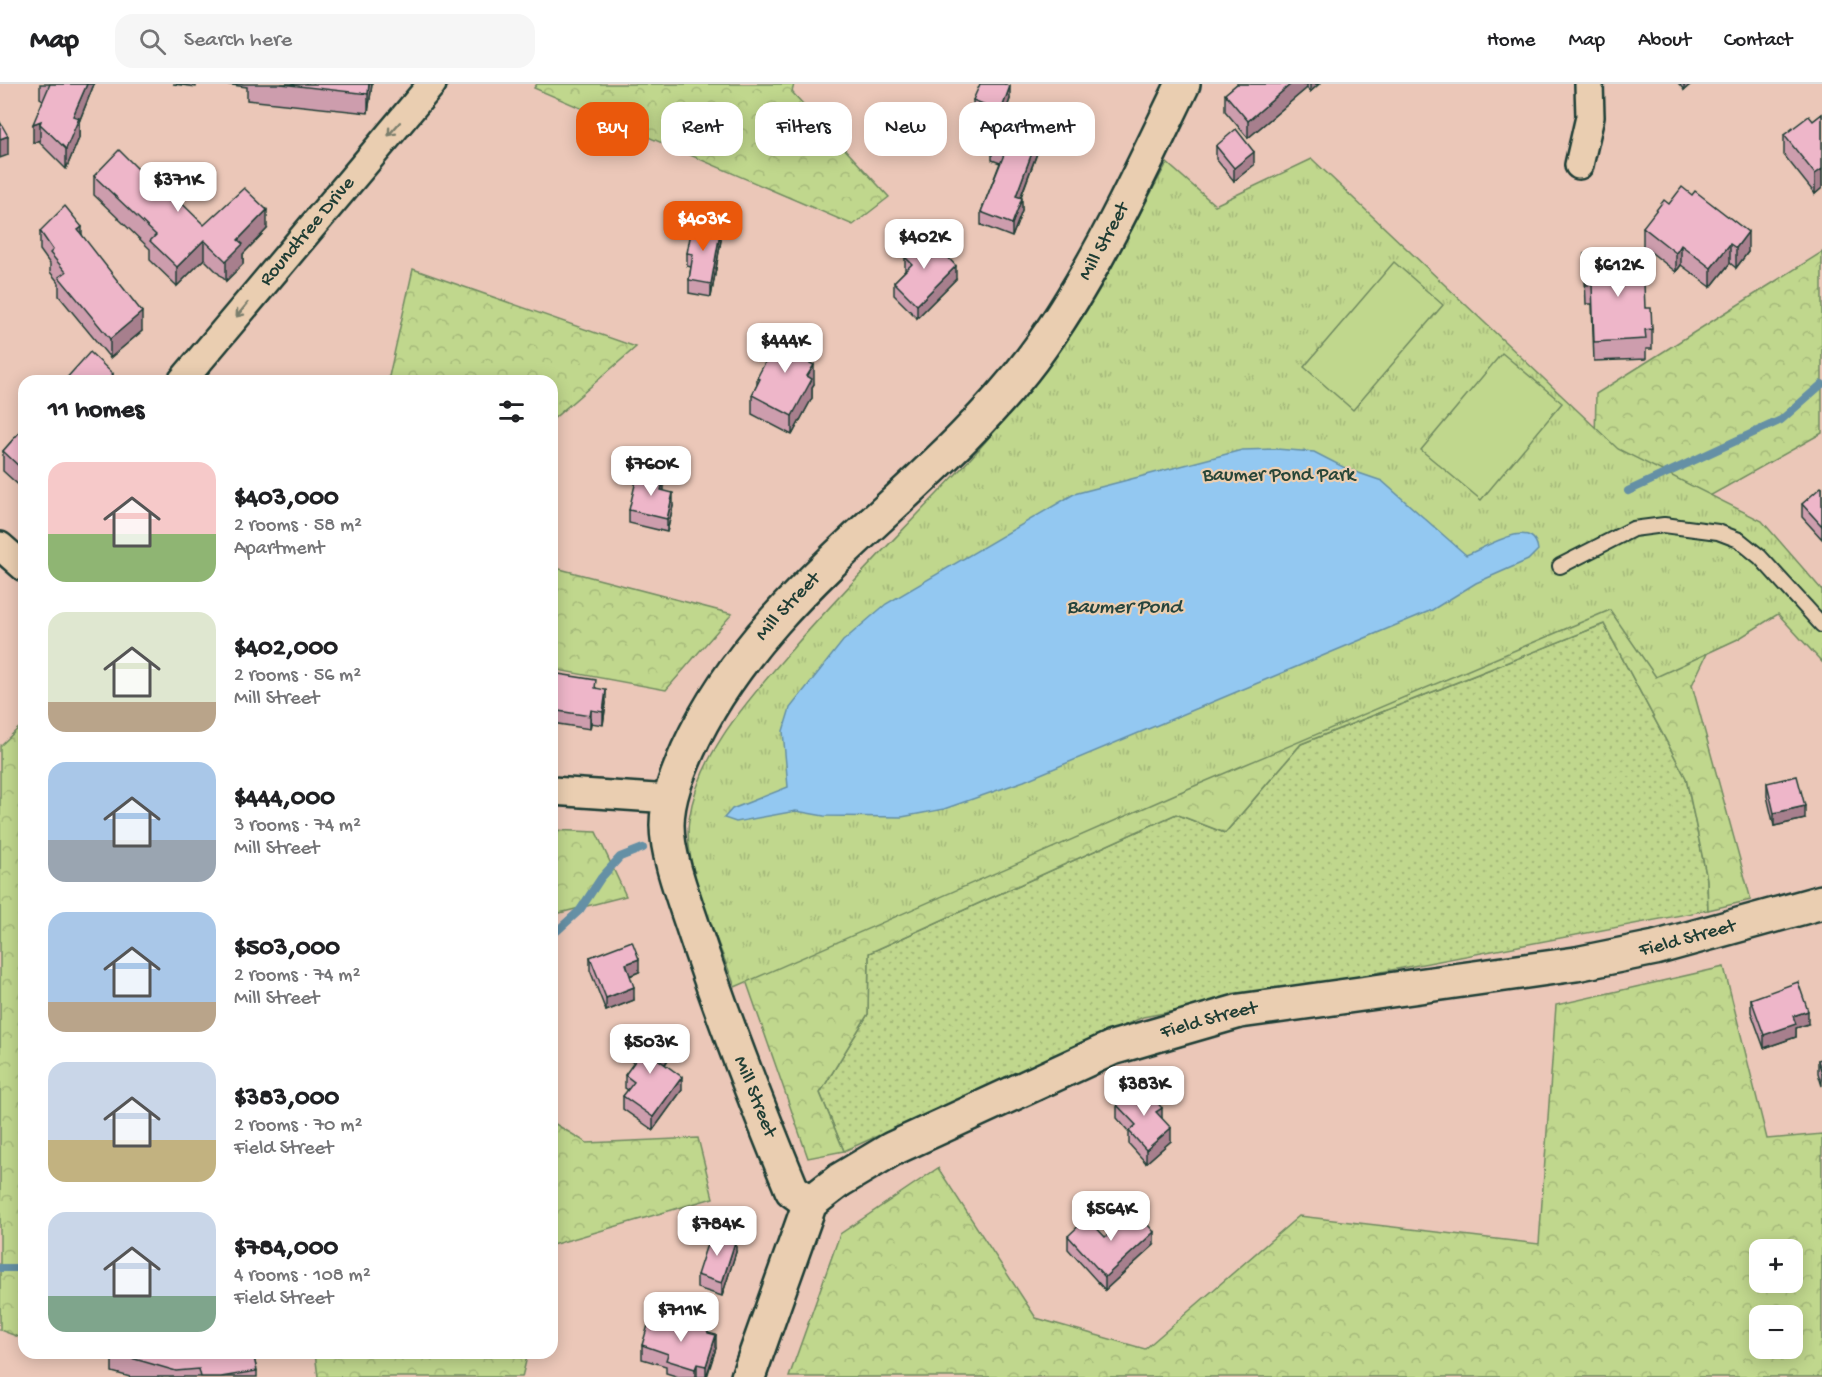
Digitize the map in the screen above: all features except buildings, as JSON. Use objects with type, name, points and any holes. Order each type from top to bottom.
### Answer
[{"type":"street","name":"Roundtree Drive","points":[[187,375],[432,84]]},
{"type":"street","name":"Mill Street","points":[[810,1203],[792,1190],[740,1063],[713,987],[687,909],[669,840],[667,830],[670,799],[698,729],[722,690],[758,643],[836,559],[962,439],[1031,359],[1119,215],[1183,84]]},
{"type":"street","points":[[1579,165],[1590,117],[1589,84]]},
{"type":"street","points":[[0,546],[18,562]]},
{"type":"street","points":[[558,791],[670,799]]},
{"type":"street","name":"Field Street","points":[[810,1203],[840,1180],[892,1149],[1112,1048],[1240,1011],[1576,964],[1655,948],[1822,902]]},
{"type":"street","points":[[748,1377],[810,1203]]},
{"type":"lane","points":[[1560,566],[1633,529],[1664,525],[1718,532],[1738,540],[1760,557],[1822,625]]},
{"type":"green space","points":[[537,84],[794,84],[792,92],[801,102],[755,102],[755,156],[851,156],[889,197],[853,225],[692,156],[743,156],[743,102],[661,102],[661,143],[649,137],[649,102],[576,102],[576,106],[534,88]]},
{"type":"green space","name":"Baumer Pond Park","points":[[1312,159],[1618,449],[1762,521],[1822,590],[1822,662],[1778,614],[1738,639],[1656,677],[1610,610],[1178,793],[735,987],[703,904],[688,839],[694,796],[702,774],[726,731],[809,629],[971,458],[1054,358],[1100,288],[1167,163],[1215,205]]},
{"type":"green space","points":[[1822,252],[1822,433],[1688,508],[1736,593],[1692,685],[1751,900],[1708,910],[1707,879],[1686,778],[1604,624],[1301,744],[1225,833],[1176,814],[869,953],[868,1014],[820,1093],[844,1151],[808,1158],[705,863],[1592,575],[1596,394]]},
{"type":"green space","points":[[1394,262],[1443,305],[1353,410],[1304,367]]},
{"type":"green space","points":[[413,269],[636,347],[558,415],[558,375],[389,375]]},
{"type":"green space","points":[[1502,353],[1562,403],[1481,500],[1421,450]]},
{"type":"green space","points":[[558,569],[732,614],[666,690],[558,670]]},
{"type":"green space","points":[[1604,624],[1686,778],[1707,879],[1708,910],[1143,1017],[844,1151],[820,1093],[868,1014],[869,953],[1176,814],[1225,833],[1301,744]]},
{"type":"green space","points":[[18,729],[18,1337],[0,1330],[0,746]]},
{"type":"green space","points":[[558,830],[596,832],[626,896],[558,913]]},
{"type":"green space","points":[[1724,967],[1767,1139],[1822,1134],[1822,1377],[789,1377],[840,1234],[938,1168],[1036,1318],[1145,1349],[1299,1216],[1539,1244],[1556,1005]]},
{"type":"green space","points":[[558,1126],[587,1143],[698,1138],[713,1198],[558,1243]]},
{"type":"green space","points":[[316,1359],[526,1359],[522,1377],[318,1377]]},
{"type":"water","name":"Baumer Pond","points":[[1276,449],[1314,452],[1347,469],[1382,481],[1466,555],[1519,534],[1528,535],[1535,540],[1538,550],[1528,560],[1476,583],[1432,610],[1024,781],[944,809],[902,817],[824,816],[796,811],[736,822],[724,818],[732,809],[788,787],[783,731],[790,708],[843,641],[886,604],[1074,494],[1242,450]]},
{"type":"waterway","points":[[1628,491],[1781,420],[1822,384]]},
{"type":"waterway","points":[[558,930],[580,910],[601,878],[620,857],[643,848]]},
{"type":"waterway","points":[[0,1268],[18,1268]]}]
